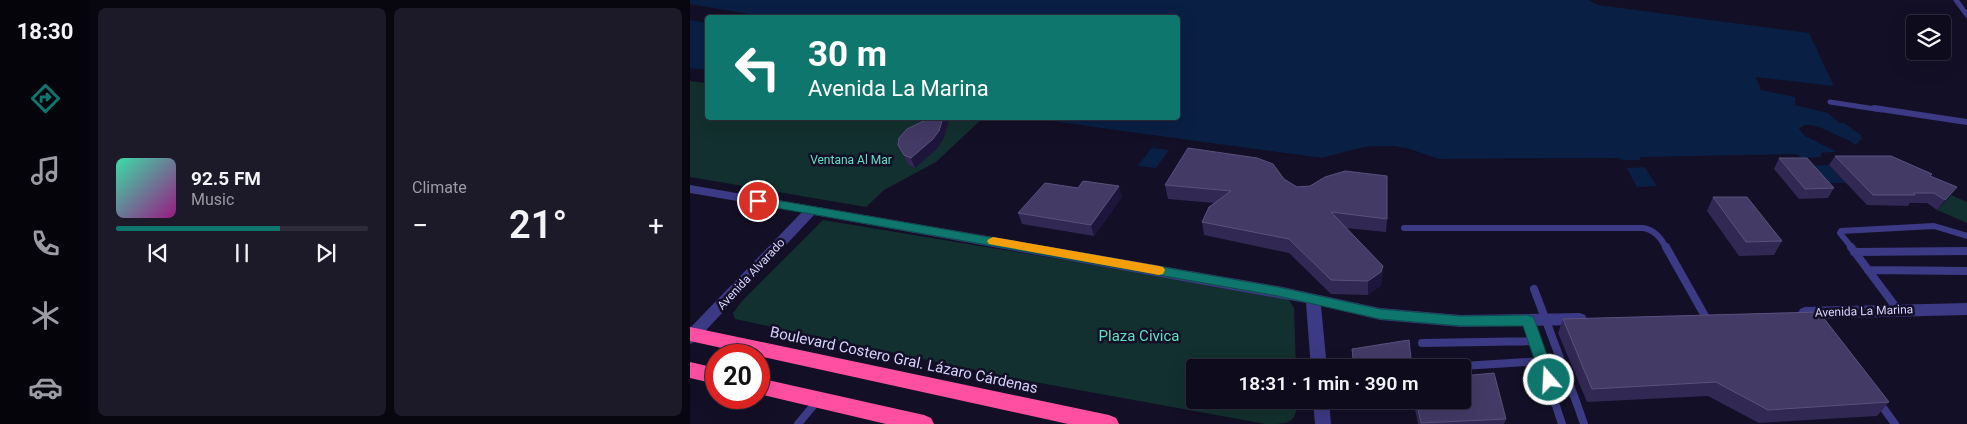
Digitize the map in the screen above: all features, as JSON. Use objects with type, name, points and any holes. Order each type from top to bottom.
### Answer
[{"type":"highway","name":"Boulevard Costero Gral. Lázaro Cárdenas","points":[[691,336],[1110,424]]},
{"type":"highway","points":[[690,370],[705,373]]},
{"type":"highway","points":[[770,389],[924,424]]},
{"type":"street","points":[[690,189],[1278,291],[1380,314],[1461,321],[1599,319]]},
{"type":"street","name":"Avenida Alvarado","points":[[691,336],[812,210]]},
{"type":"street","points":[[1313,300],[1318,359]]},
{"type":"street","name":"Avenida La Marina","points":[[1788,314],[1818,316],[1898,310],[1967,309]]},
{"type":"street","points":[[1686,316],[1723,316]]},
{"type":"street","points":[[1322,409],[1323,424]]},
{"type":"lane","points":[[1956,0],[1967,15]]},
{"type":"lane","points":[[1830,102],[1967,122]]},
{"type":"lane","points":[[1898,310],[1840,233],[1841,230],[1934,226],[1967,236]]},
{"type":"lane","points":[[1404,228],[1650,229],[1660,237],[1705,316]]},
{"type":"lane","points":[[1854,252],[1967,251]]},
{"type":"lane","points":[[1868,270],[1967,271]]},
{"type":"lane","points":[[1534,289],[1584,424]]},
{"type":"lane","points":[[1528,321],[1562,424]]},
{"type":"lane","points":[[1422,343],[1535,341]]},
{"type":"lane","points":[[1471,365],[1542,361]]},
{"type":"lane","points":[[1874,396],[1895,424]]},
{"type":"lane","points":[[798,424],[818,400]]},
{"type":"green space","name":"Ventana Al Mar","points":[[690,81],[705,83],[705,120],[981,120],[936,162],[884,190],[866,207],[690,177]]},
{"type":"green space","points":[[1951,195],[1967,202],[1967,223],[1937,210]]},
{"type":"green space","name":"Plaza Civica","points":[[823,220],[1277,295],[1289,300],[1294,308],[1296,359],[1186,359],[1186,409],[1297,409],[1290,421],[1280,424],[1266,424],[1018,379],[735,319],[733,313],[742,301]]},
{"type":"water","points":[[690,0],[1589,0],[1598,5],[1809,33],[1834,86],[1756,77],[1761,90],[1795,97],[1795,105],[1828,113],[1840,123],[1844,123],[1861,135],[1862,140],[1859,140],[1859,143],[1854,145],[1852,142],[1811,125],[1799,128],[1802,133],[1836,150],[1837,152],[1821,153],[1821,157],[1846,183],[1825,183],[1796,154],[1640,157],[1640,160],[1657,186],[1637,187],[1622,160],[1612,158],[1439,159],[1407,148],[1378,146],[1365,147],[1322,158],[1177,139],[1156,168],[1137,166],[1161,137],[1044,120],[1180,120],[1180,15],[754,15],[690,4]]},
{"type":"water","points":[[690,20],[705,23],[705,70],[690,68]]},
{"type":"pier","points":[[1030,120],[1043,120],[1322,158],[1365,147],[1395,146],[1439,159],[1619,158],[1622,160],[1438,160],[1406,151],[1382,148],[1361,150],[1329,160],[1175,141],[1169,150],[1153,148],[1159,140]]},
{"type":"pier","points":[[1805,125],[1817,126],[1852,142],[1854,145],[1817,129],[1805,127],[1802,129],[1807,134],[1837,148],[1839,152],[1838,154],[1822,157],[1829,165],[1810,166],[1802,158],[1821,157],[1821,153],[1837,152],[1805,136],[1799,128]]},
{"type":"pier","points":[[1622,160],[1640,160],[1645,167],[1627,168]]},
{"type":"building","points":[[926,120],[942,120],[939,131],[933,139],[911,158],[904,155],[898,145],[899,138],[907,129]]},
{"type":"building","points":[[1188,148],[1257,158],[1273,164],[1284,179],[1297,187],[1310,186],[1325,177],[1345,171],[1387,176],[1387,219],[1331,212],[1383,266],[1381,272],[1368,281],[1331,280],[1289,239],[1202,222],[1209,207],[1231,191],[1165,185]]},
{"type":"building","points":[[1835,156],[1891,156],[1932,174],[1930,176],[1957,187],[1945,200],[1934,193],[1873,195]]},
{"type":"building","points":[[1779,158],[1807,158],[1834,188],[1805,189]]},
{"type":"building","points":[[1083,181],[1119,186],[1091,225],[1018,213],[1045,183],[1078,188]]},
{"type":"building","points":[[1713,197],[1747,197],[1782,241],[1746,242]]},
{"type":"building","points":[[1819,312],[1889,402],[1768,410],[1716,382],[1592,389],[1563,319]]},
{"type":"building","points":[[1409,340],[1411,359],[1353,359],[1352,349]]},
{"type":"building","points":[[1494,373],[1506,419],[1421,423],[1418,409],[1471,409],[1471,375]]},
{"type":"slow traffic","points":[[993,241],[1159,270]]},
{"type":"route","points":[[758,201],[1278,291],[1380,314],[1461,321],[1528,321],[1549,380]]}]
